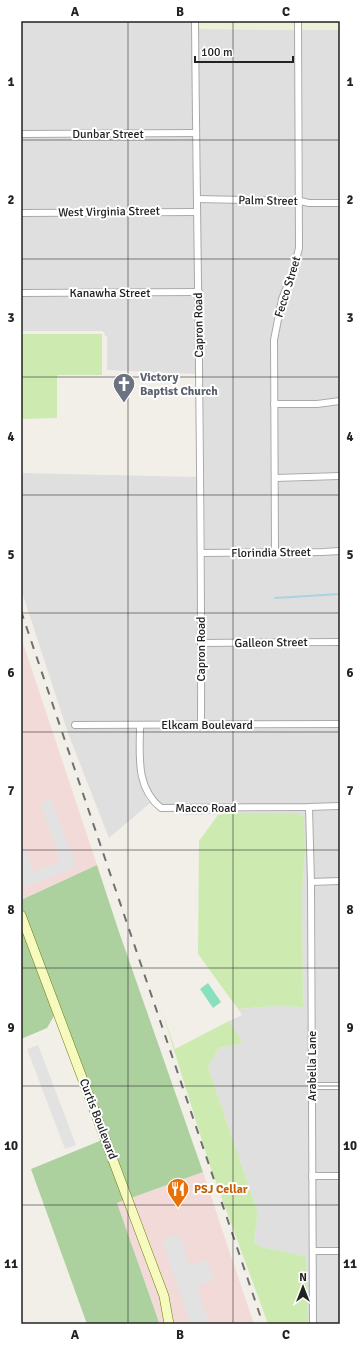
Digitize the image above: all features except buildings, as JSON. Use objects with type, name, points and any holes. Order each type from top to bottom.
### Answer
[{"type":"street","name":"Capron Road","points":[[195,21],[199,292],[201,725]]},
{"type":"street","name":"Fecco Street","points":[[275,553],[274,340],[282,299],[294,269],[299,248],[300,201],[298,21]]},
{"type":"street","name":"Dunbar Street","points":[[21,134],[196,133]]},
{"type":"street","name":"Palm Street","points":[[197,199],[340,203]]},
{"type":"street","name":"West Virginia Street","points":[[21,213],[197,212]]},
{"type":"street","name":"Kanawha Street","points":[[21,293],[199,292]]},
{"type":"street","points":[[274,404],[317,404],[340,401]]},
{"type":"street","points":[[274,478],[340,476]]},
{"type":"street","name":"Florindia Street","points":[[201,553],[340,551]]},
{"type":"street","name":"Galleon Street","points":[[201,643],[340,642]]},
{"type":"street","name":"Elkcam Boulevard","points":[[75,725],[140,726],[340,724]]},
{"type":"street","name":"Macco Road","points":[[140,726],[140,771],[149,796],[161,808],[340,806]]},
{"type":"street","name":"Arabella Lane","points":[[309,807],[312,882],[313,1324]]},
{"type":"street","points":[[312,882],[340,881]]},
{"type":"street","name":"Curtis Boulevard","points":[[21,915],[162,1290],[169,1324]]},
{"type":"street","points":[[312,1086],[340,1086]]},
{"type":"street","points":[[312,1176],[340,1176]]},
{"type":"street","points":[[313,1251],[340,1251]]},
{"type":"shaded area","points":[[21,21],[192,21],[192,129],[21,130]]},
{"type":"shaded area","points":[[199,29],[295,30],[296,197],[200,196]]},
{"type":"shaded area","points":[[302,30],[340,30],[340,199],[303,198]]},
{"type":"shaded area","points":[[192,137],[194,208],[21,209],[21,138]]},
{"type":"shaded area","points":[[200,203],[296,205],[296,247],[291,268],[278,298],[270,340],[271,549],[205,550]]},
{"type":"shaded area","points":[[303,205],[309,207],[340,207],[340,397],[317,400],[278,400],[277,341],[285,300],[297,271],[302,249]]},
{"type":"shaded area","points":[[194,216],[196,288],[21,289],[21,217]]},
{"type":"shaded area","points":[[196,296],[196,374],[107,370],[107,336],[105,336],[104,332],[102,331],[21,331],[21,297]]},
{"type":"shaded area","points":[[340,405],[340,472],[278,474],[278,407],[318,408]]},
{"type":"shaded area","points":[[21,473],[197,477],[198,721],[71,722],[72,729],[137,729],[137,772],[146,798],[150,803],[109,838],[68,733],[21,589]]},
{"type":"shaded area","points":[[340,480],[340,547],[278,549],[278,482]]},
{"type":"shaded area","points":[[340,555],[340,638],[205,639],[205,557]]},
{"type":"shaded area","points":[[21,637],[97,865],[21,900]]},
{"type":"shaded area","points":[[340,646],[340,721],[204,721],[205,647]]},
{"type":"shaded area","points":[[340,728],[340,802],[309,804],[162,804],[152,794],[144,771],[143,729]]},
{"type":"shaded area","points":[[51,799],[77,867],[26,887],[21,875],[21,839],[33,872],[61,861],[40,804]]},
{"type":"shaded area","points":[[340,810],[340,877],[315,879],[313,811]]},
{"type":"shaded area","points":[[306,811],[308,883],[309,1323],[306,1256],[261,1247],[254,1242],[258,1213],[208,1067],[219,1048],[243,1043],[229,1021],[242,1015],[238,1009],[274,1006],[303,1007],[302,893],[305,851],[299,813],[185,815],[176,812]]},
{"type":"shaded area","points":[[340,885],[340,1082],[316,1082],[315,886]]},
{"type":"shaded area","points":[[38,1045],[76,1145],[65,1149],[27,1049]]},
{"type":"shaded area","points":[[316,1090],[340,1090],[340,1172],[315,1172]]},
{"type":"shaded area","points":[[203,1172],[254,1324],[172,1324],[131,1198]]},
{"type":"shaded area","points":[[340,1179],[340,1247],[316,1247],[315,1180]]},
{"type":"shaded area","points":[[124,1200],[161,1297],[165,1324],[153,1324],[159,1321],[117,1203]]},
{"type":"shaded area","points":[[179,1234],[190,1265],[207,1260],[214,1280],[197,1286],[209,1324],[191,1324],[162,1240]]},
{"type":"shaded area","points":[[316,1255],[340,1255],[340,1324],[316,1324]]},
{"type":"green space","points":[[198,21],[295,21],[295,30],[199,29]]},
{"type":"green space","points":[[302,21],[340,21],[340,30],[302,30]]},
{"type":"green space","points":[[21,334],[102,334],[102,375],[57,375],[57,418],[21,419]]},
{"type":"green space","points":[[228,813],[299,813],[304,818],[305,851],[302,893],[303,1007],[274,1006],[238,1009],[198,954],[199,841],[218,815]]},
{"type":"green space","points":[[97,865],[203,1172],[131,1198],[21,905],[21,900]]},
{"type":"green space","points":[[21,925],[55,1014],[47,1028],[21,1039]]},
{"type":"green space","points":[[208,983],[221,1002],[213,1008],[200,989]]},
{"type":"green space","points":[[160,1005],[175,1049],[229,1021],[243,1043],[219,1048],[208,1067],[258,1213],[254,1242],[261,1247],[306,1256],[309,1324],[268,1324],[210,1166]]},
{"type":"green space","points":[[102,1140],[124,1200],[117,1203],[159,1322],[153,1324],[87,1324],[31,1169]]},
{"type":"waterway","points":[[275,598],[340,594]]},
{"type":"railway","points":[[21,611],[263,1324]]},
{"type":"place","name":"Victory Baptist Church","points":[[124,404]]},
{"type":"place","name":"PSJ Cellar","points":[[178,1208]]}]
